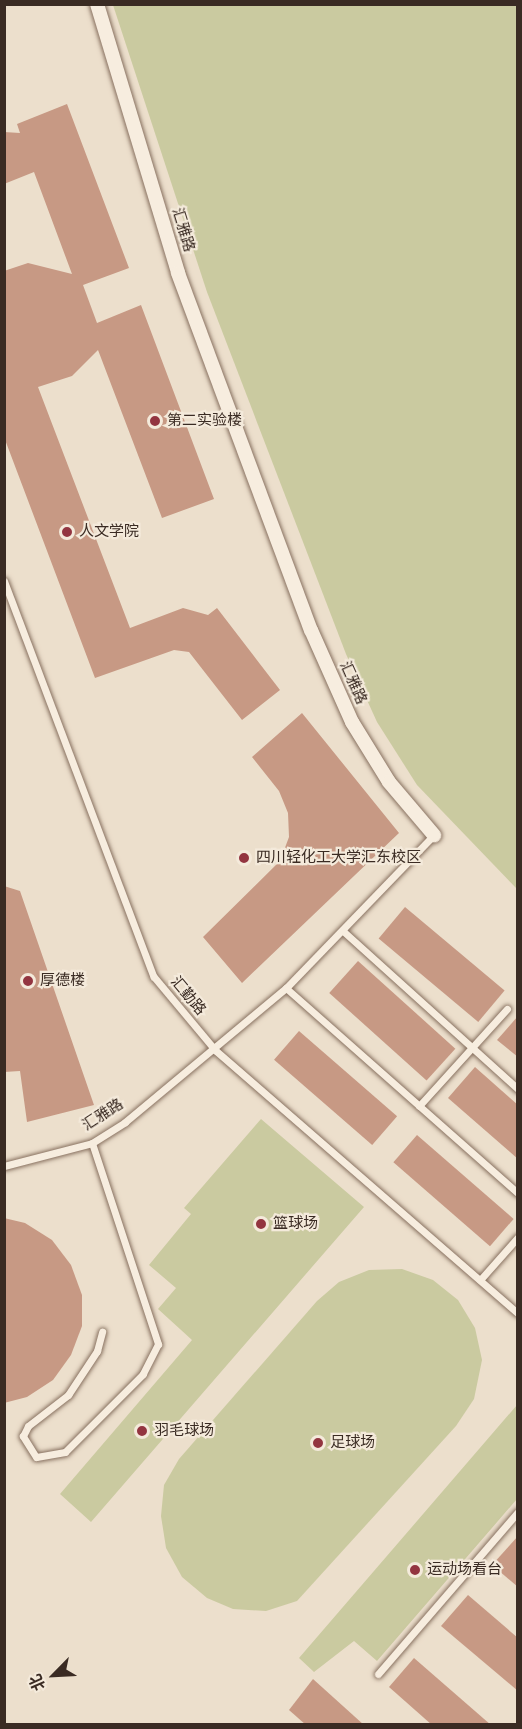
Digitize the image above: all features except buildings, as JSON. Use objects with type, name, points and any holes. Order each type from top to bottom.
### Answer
[{"type":"street","name":"汇雅路","points":[[97,4],[178,273],[311,630],[352,722],[389,782],[434,835]]},
{"type":"lane","name":"汇勤路","points":[[4,581],[154,977],[215,1050],[518,1313]]},
{"type":"lane","name":"汇雅路","points":[[4,1166],[92,1143],[215,1050],[286,988],[434,835]]},
{"type":"lane","points":[[343,931],[518,1089]]},
{"type":"lane","points":[[286,988],[518,1193]]},
{"type":"lane","points":[[419,1106],[507,1009]]},
{"type":"lane","points":[[92,1143],[150,1308],[158,1344],[143,1374],[65,1452],[36,1457],[23,1436],[28,1426],[68,1395],[97,1351],[102,1332]]},
{"type":"lane","points":[[480,1280],[518,1237]]},
{"type":"lane","points":[[378,1674],[518,1512]]},
{"type":"green space","points":[[113,5],[517,5],[517,889],[417,785],[377,722],[346,654],[207,292]]},
{"type":"green space","points":[[261,1119],[364,1207],[91,1522],[60,1494],[192,1340],[158,1309],[176,1288],[149,1265],[191,1214],[184,1208]]},
{"type":"green space","name":"足球场","points":[[402,1269],[433,1280],[458,1300],[475,1328],[482,1360],[474,1399],[456,1426],[297,1601],[266,1611],[233,1609],[207,1598],[182,1577],[166,1548],[161,1516],[164,1485],[179,1459],[317,1301],[339,1282],[369,1270]]},
{"type":"green space","name":"运动场看台","points":[[517,1405],[517,1499],[377,1661],[354,1641],[314,1672],[299,1658]]},
{"type":"place","name":"第二实验楼","points":[[155,421]]},
{"type":"place","name":"人文学院","points":[[67,532]]},
{"type":"place","name":"四川轻化工大学汇东校区","points":[[244,858]]},
{"type":"place","name":"厚德楼","points":[[28,981]]},
{"type":"place","name":"篮球场","points":[[261,1224]]},
{"type":"place","name":"羽毛球场","points":[[142,1431]]},
{"type":"place","name":"足球场","points":[[318,1443]]},
{"type":"place","name":"运动场看台","points":[[415,1570]]}]
